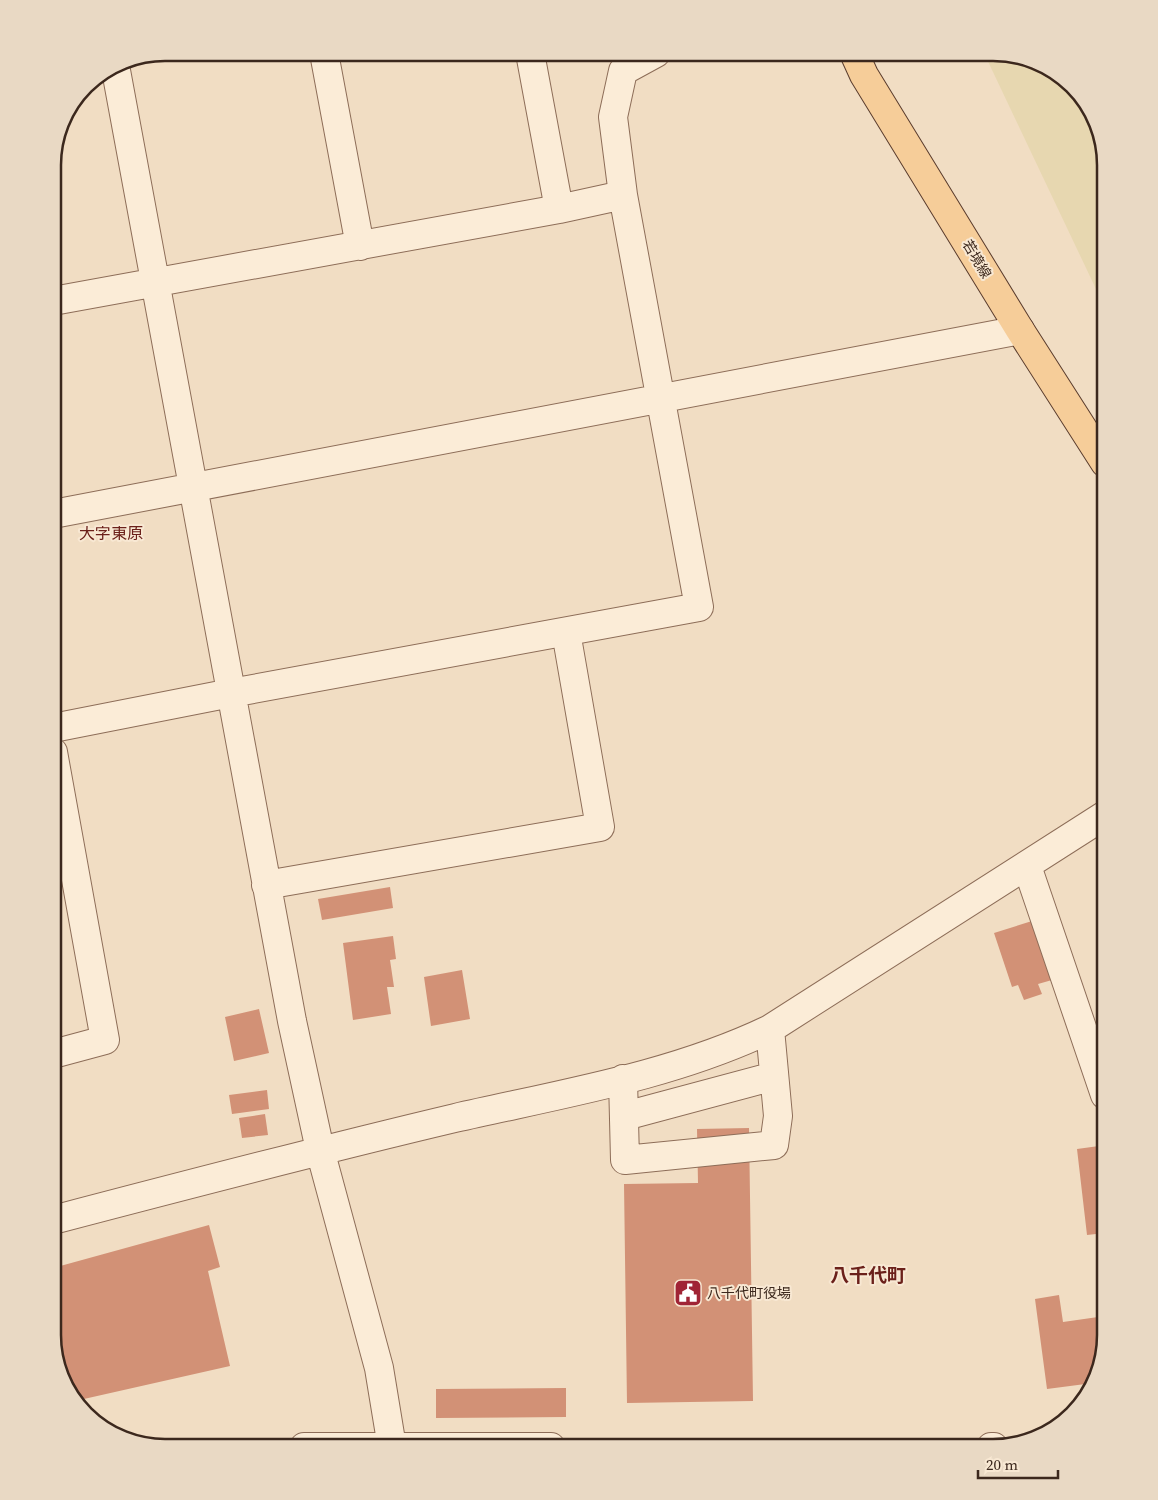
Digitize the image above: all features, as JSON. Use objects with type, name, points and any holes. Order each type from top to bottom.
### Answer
[{"type":"main road","name":"若境線","points":[[858,61],[864,75],[1020,330],[1097,448]]},
{"type":"street","points":[[326,61],[360,246]]},
{"type":"street","points":[[531,61],[559,209]]},
{"type":"street","points":[[61,726],[231,693],[699,607],[623,195],[613,117],[624,70],[641,61]]},
{"type":"street","points":[[117,73],[292,1021],[320,1150],[379,1368],[391,1439]]},
{"type":"street","points":[[61,300],[559,209],[623,195]]},
{"type":"street","points":[[61,512],[1020,330]]},
{"type":"street","points":[[266,885],[600,827],[566,632]]},
{"type":"street","points":[[61,796],[105,1040],[61,1052]]},
{"type":"street","points":[[61,1218],[320,1150],[623,1079],[734,1047],[770,1029],[1097,821]]},
{"type":"street","points":[[1027,866],[1097,1069]]},
{"type":"street","points":[[623,1079],[625,1160],[774,1145],[778,1116],[770,1029]]},
{"type":"street","points":[[625,1116],[774,1076]]},
{"type":"shaded area","points":[[988,61],[1013,63],[1045,75],[1071,97],[1089,125],[1096,151],[1097,165],[1097,291]]},
{"type":"building","points":[[390,887],[393,908],[322,920],[318,899]]},
{"type":"building","points":[[1032,921],[1052,980],[1038,984],[1042,994],[1024,1000],[1018,985],[1012,987],[994,933]]},
{"type":"building","points":[[393,936],[396,959],[390,960],[394,987],[387,987],[391,1014],[353,1020],[343,943]]},
{"type":"building","points":[[462,970],[470,1019],[431,1026],[424,977]]},
{"type":"building","points":[[259,1009],[269,1053],[234,1061],[225,1017]]},
{"type":"building","points":[[267,1090],[269,1109],[232,1114],[229,1095]]},
{"type":"building","points":[[265,1114],[268,1135],[242,1138],[239,1118]]},
{"type":"building","name":"八千代町役場","points":[[749,1128],[753,1401],[627,1403],[624,1184],[698,1183],[697,1129]]},
{"type":"building","points":[[1097,1146],[1097,1234],[1087,1235],[1077,1149]]},
{"type":"building","points":[[209,1225],[220,1267],[208,1271],[230,1366],[84,1399],[69,1375],[62,1349],[61,1266]]},
{"type":"building","points":[[1059,1295],[1063,1322],[1097,1317],[1096,1349],[1084,1384],[1047,1389],[1035,1299]]},
{"type":"building","points":[[566,1388],[566,1417],[436,1418],[436,1389]]},
{"type":"place","name":"八千代町役場","points":[[688,1293]]},
{"type":"district","name":"大字東原","points":[[111,533]]},
{"type":"district","name":"八千代町","points":[[868,1275]]}]
